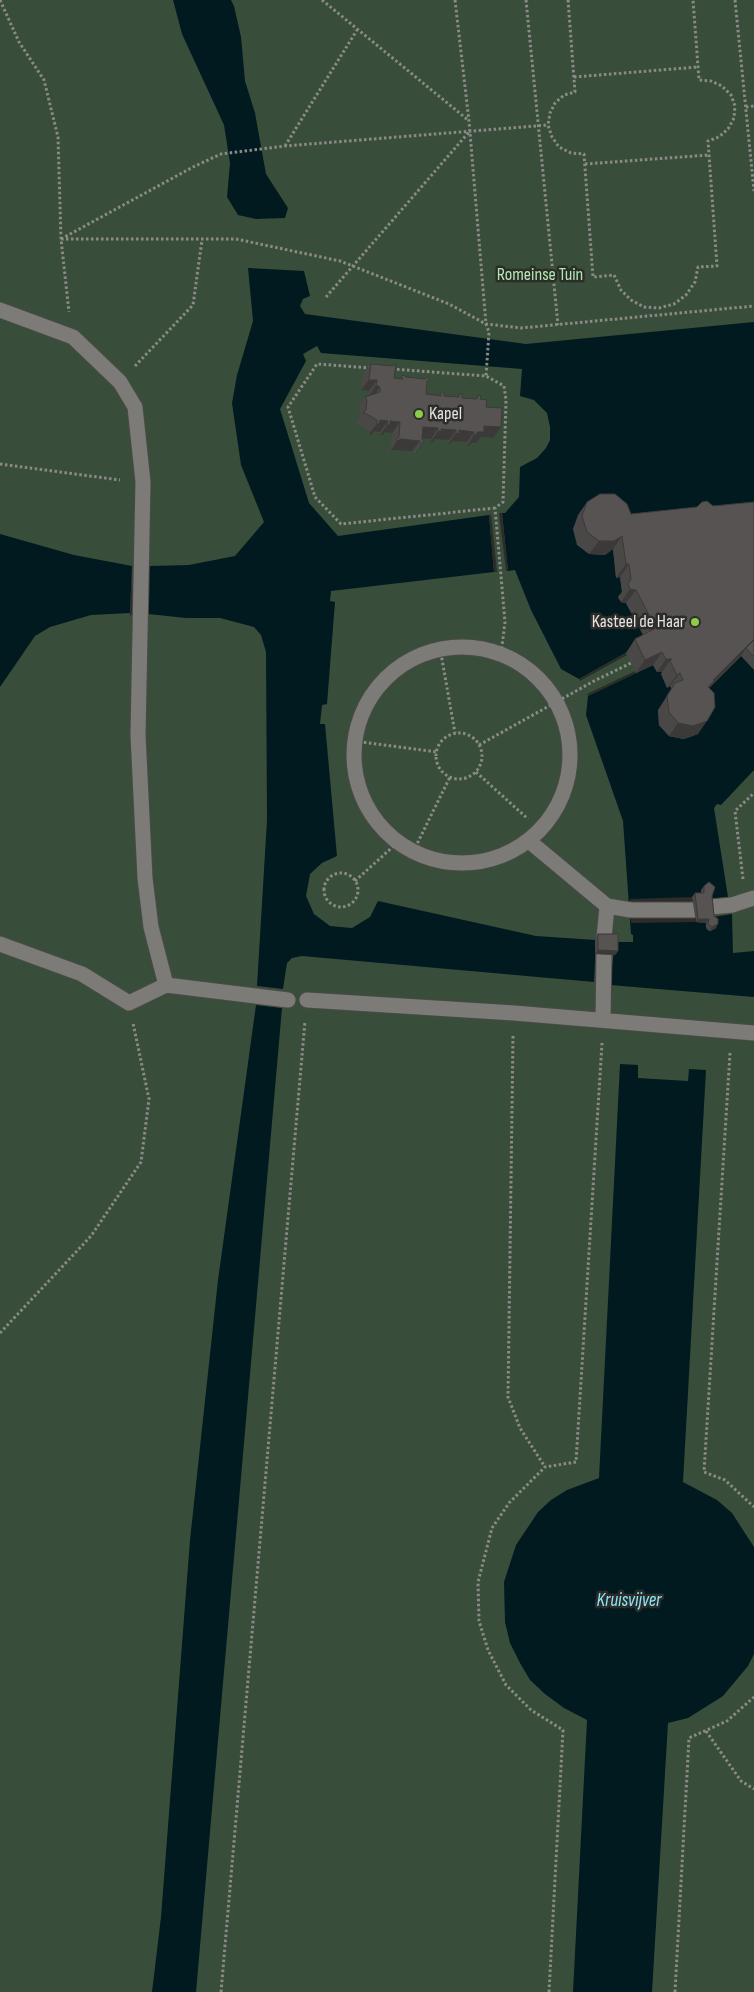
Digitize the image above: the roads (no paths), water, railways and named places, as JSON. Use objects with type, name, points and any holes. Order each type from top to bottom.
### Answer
[{"type":"lane","points":[[0,310],[73,337],[120,382],[135,407],[143,482],[138,735],[145,878],[151,926],[166,986]]},
{"type":"lane","points":[[471,647],[501,654],[523,665],[543,682],[557,701],[569,735],[570,769],[560,802],[541,830],[529,841],[502,856],[471,864],[440,862],[413,852],[397,843],[370,813],[356,779],[354,741],[363,709],[382,681],[409,660],[440,648],[471,647]]},
{"type":"lane","points":[[529,841],[607,906],[631,910],[694,910]]},
{"type":"lane","points":[[711,907],[744,901]]},
{"type":"lane","points":[[604,938],[607,906]]},
{"type":"lane","points":[[0,944],[82,974],[129,1003],[166,986],[288,1000]]},
{"type":"lane","points":[[603,1020],[604,954]]},
{"type":"lane","points":[[307,1000],[514,1013],[754,1033]]},
{"type":"water","points":[[173,0],[231,0],[241,37],[245,81],[255,113],[266,174],[288,208],[285,218],[256,219],[238,215],[227,197],[230,163],[224,125],[182,34]]},
{"type":"water","points":[[248,268],[304,271],[310,296],[303,299],[300,306],[305,314],[526,344],[754,322],[754,529],[621,528],[613,549],[616,577],[620,577],[622,592],[618,597],[621,602],[626,603],[647,641],[579,679],[561,669],[531,610],[515,570],[508,571],[502,513],[505,513],[519,497],[520,467],[537,458],[550,440],[547,413],[534,400],[520,396],[522,369],[321,353],[317,346],[303,354],[306,361],[280,409],[309,503],[338,536],[489,515],[494,572],[331,591],[330,601],[335,602],[327,704],[322,705],[320,724],[325,724],[337,856],[322,863],[310,874],[306,896],[314,914],[330,926],[352,928],[370,917],[378,901],[536,936],[596,940],[594,982],[302,956],[292,958],[287,963],[283,989],[257,986],[267,820],[266,652],[261,635],[254,627],[220,618],[186,618],[148,614],[149,566],[189,565],[235,556],[264,522],[241,465],[232,403],[237,375],[253,321]]},
{"type":"water","points":[[0,534],[74,555],[132,566],[130,613],[91,615],[50,627],[35,636],[0,687]]},
{"type":"water","points":[[754,643],[754,770],[721,805],[717,804],[714,808],[728,897],[709,899],[704,886],[701,893],[707,929],[711,931],[716,928],[713,917],[732,914],[733,953],[754,951],[754,997],[610,985],[615,942],[633,942],[633,935],[631,934],[623,821],[586,715],[588,696],[653,665],[657,672],[663,672],[667,687],[670,686],[674,693],[658,710],[659,725],[669,736],[684,739],[704,725],[704,693]]},
{"type":"water","points":[[256,1005],[282,1008],[196,1992],[152,1992],[161,1917],[190,1540],[218,1280]]},
{"type":"water","name":"Kruisvijver","points":[[620,1064],[638,1065],[638,1078],[688,1081],[689,1069],[706,1070],[683,1482],[717,1500],[732,1513],[754,1547],[754,1654],[748,1666],[723,1696],[688,1718],[668,1723],[652,1992],[573,1992],[587,1720],[564,1708],[530,1680],[510,1643],[505,1622],[504,1582],[516,1545],[538,1512],[551,1500],[567,1490],[599,1478]]},
{"type":"place","name":"Kapel","points":[[419,414]]},
{"type":"place","name":"Kasteel de Haar","points":[[695,622]]},
{"type":"park label","name":"Romeinse Tuin","points":[[540,275]]}]
